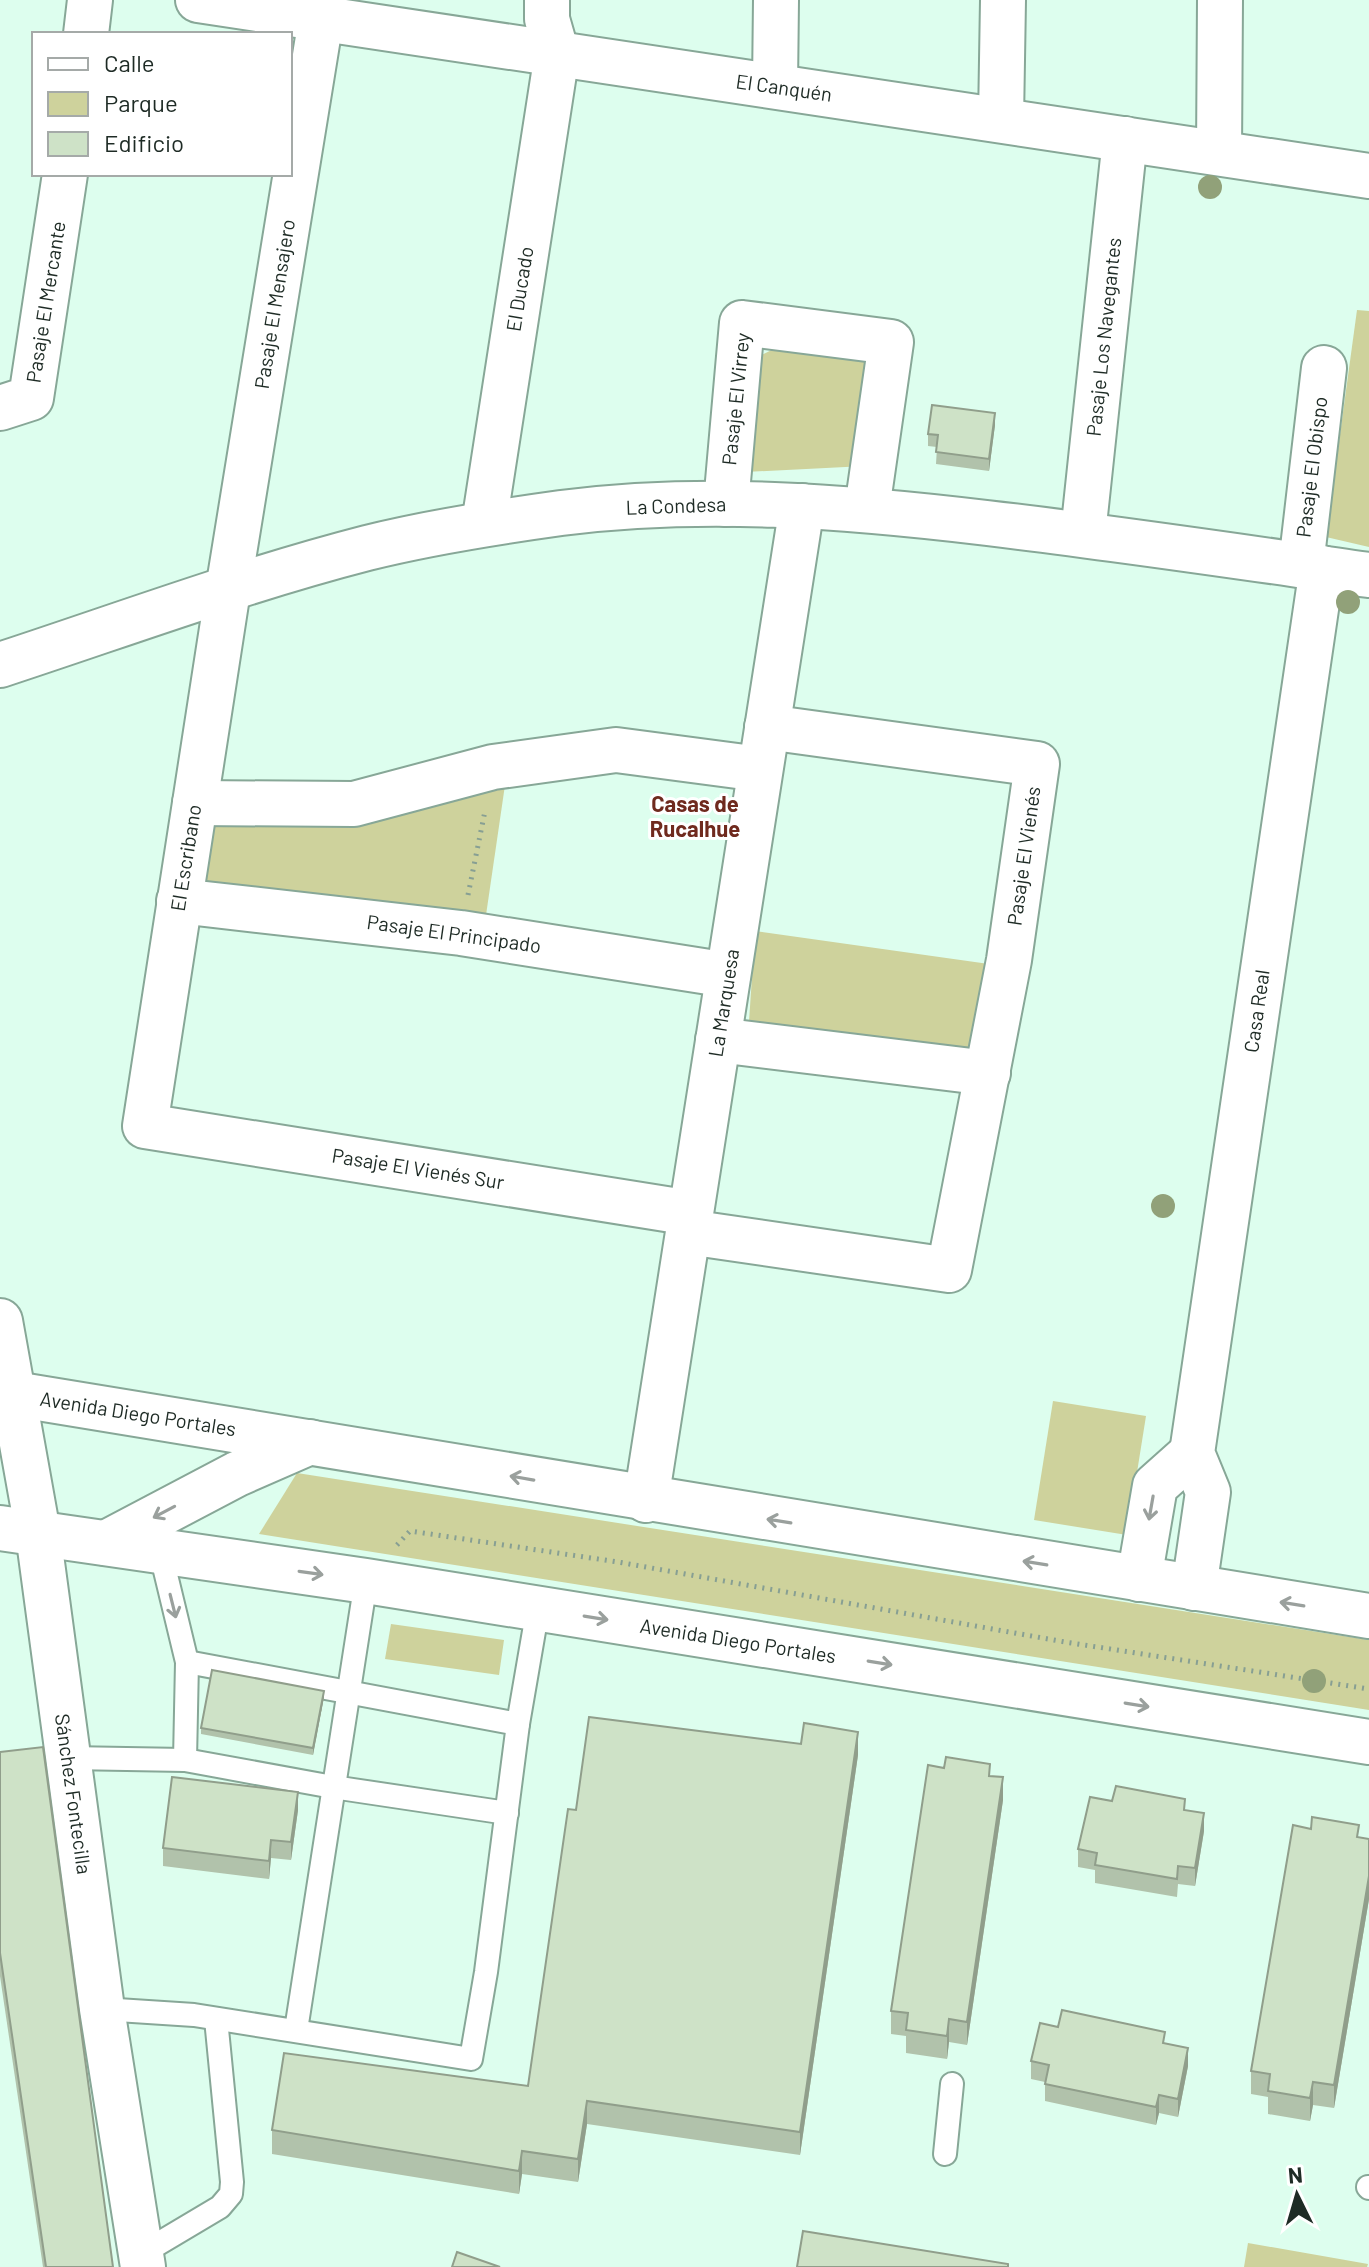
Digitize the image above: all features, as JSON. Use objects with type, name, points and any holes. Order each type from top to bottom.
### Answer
[{"type":"street","points":[[86,32],[90,0]]},
{"type":"street","name":"El Canquén","points":[[198,0],[1369,176]]},
{"type":"street","points":[[547,0],[547,19],[557,54]]},
{"type":"street","points":[[775,86],[776,0]]},
{"type":"street","points":[[1001,120],[1003,0]]},
{"type":"street","points":[[1219,153],[1220,0]]},
{"type":"street","name":"Pasaje El Mensajero","points":[[228,590],[321,19]]},
{"type":"street","name":"El Ducado","points":[[484,524],[557,54]]},
{"type":"street","name":"Pasaje Los Navegantes","points":[[1083,534],[1125,139]]},
{"type":"street","name":"Pasaje El Mercante","points":[[0,408],[31,398],[65,176]]},
{"type":"street","name":"Pasaje El Virrey","points":[[726,504],[742,323],[891,342],[867,509]]},
{"type":"street","name":"Pasaje El Obispo","points":[[1311,567],[1324,368]]},
{"type":"street","name":"La Condesa","points":[[0,665],[370,547],[484,524],[578,512],[726,504],[867,509],[1083,534],[1369,575]]},
{"type":"street","name":"La Marquesa","points":[[646,1500],[802,506]]},
{"type":"street","name":"Casa Real","points":[[1192,1453],[1311,567]]},
{"type":"street","name":"El Escribano","points":[[145,1126],[228,590]]},
{"type":"street","points":[[195,803],[354,804],[493,767],[616,750],[764,748]]},
{"type":"street","name":"Pasaje El Vienés","points":[[689,1222],[949,1270],[1009,960],[1037,764],[764,748]]},
{"type":"street","name":"Pasaje El Principado","points":[[179,901],[461,933],[728,975]]},
{"type":"street","points":[[718,1040],[988,1073]]},
{"type":"street","name":"Pasaje El Vienés Sur","points":[[145,1126],[689,1222]]},
{"type":"street","name":"Sánchez Fontecilla","points":[[0,1321],[14,1394],[19,1531],[68,1758],[102,2009],[142,2260]]},
{"type":"street","name":"Avenida Diego Portales","points":[[14,1394],[646,1500],[1369,1616]]},
{"type":"street","points":[[106,1543],[237,1474],[310,1442]]},
{"type":"street","points":[[1139,1579],[1155,1486],[1192,1453],[1208,1492],[1194,1588]]},
{"type":"street","points":[[234,1562],[214,1533],[212,1514],[219,1495],[237,1474]]},
{"type":"street","name":"Avenida Diego Portales","points":[[19,1531],[368,1581],[1369,1742]]},
{"type":"lane","points":[[160,1550],[187,1662],[185,1760]]},
{"type":"lane","points":[[296,2030],[368,1581]]},
{"type":"lane","points":[[102,2009],[165,2012],[471,2059],[518,1724],[538,1608]]},
{"type":"lane","points":[[187,1662],[518,1724]]},
{"type":"lane","points":[[68,1758],[185,1760],[333,1787],[507,1813]]},
{"type":"lane","points":[[142,2260],[220,2207],[231,2194],[216,2019]]},
{"type":"lane","points":[[945,2154],[952,2084]]},
{"type":"path","points":[[461,933],[493,767]]},
{"type":"path","points":[[368,1581],[410,1531],[618,1562],[1065,1642],[1369,1689]]},
{"type":"green space","points":[[1357,310],[1369,311],[1369,547],[1326,537]]},
{"type":"green space","points":[[780,346],[870,356],[865,466],[745,472],[755,358]]},
{"type":"green space","points":[[505,785],[485,922],[203,890],[215,814]]},
{"type":"green space","points":[[755,931],[996,965],[982,1065],[748,1037]]},
{"type":"green space","points":[[1053,1401],[1146,1416],[1127,1535],[1034,1520]]},
{"type":"green space","points":[[297,1473],[1369,1640],[1369,1710],[259,1534]]},
{"type":"green space","points":[[391,1624],[504,1640],[499,1675],[385,1659]]},
{"type":"green space","points":[[1248,2243],[1368,2264],[1367,2267],[1244,2267]]},
{"type":"building","points":[[932,405],[995,413],[989,459],[936,452],[938,435],[928,434]]},
{"type":"building","points":[[212,1670],[324,1691],[313,1748],[201,1728]]},
{"type":"building","points":[[589,1717],[801,1744],[804,1723],[858,1732],[800,2132],[587,2101],[578,2159],[522,2151],[519,2171],[272,2130],[284,2053],[528,2086],[568,1809],[576,1810]]},
{"type":"building","points":[[43,1747],[113,2267],[46,2267],[0,1953],[0,1752]]},
{"type":"building","points":[[946,1757],[990,1764],[989,1776],[1003,1777],[967,2022],[949,2019],[947,2036],[906,2030],[908,2013],[891,2011],[928,1765],[944,1768]]},
{"type":"building","points":[[172,1777],[298,1792],[291,1842],[271,1840],[269,1861],[163,1848]]},
{"type":"building","points":[[1116,1786],[1185,1799],[1184,1810],[1204,1813],[1195,1868],[1178,1866],[1177,1879],[1095,1865],[1097,1853],[1078,1849],[1090,1797],[1112,1801]]},
{"type":"building","points":[[1312,1817],[1359,1825],[1357,1837],[1369,1839],[1369,1876],[1334,2085],[1313,2082],[1310,2098],[1268,2091],[1270,2074],[1251,2071],[1293,1825],[1311,1829]]},
{"type":"building","points":[[1062,2010],[1165,2032],[1163,2043],[1188,2048],[1178,2099],[1159,2095],[1156,2107],[1045,2084],[1049,2065],[1031,2061],[1040,2023],[1058,2027]]},
{"type":"building","points":[[803,2231],[1008,2264],[1008,2267],[797,2267]]},
{"type":"building","points":[[457,2252],[500,2267],[452,2267]]},
{"type":"district","name":"Casas de Rucalhue","points":[[695,816]]}]
